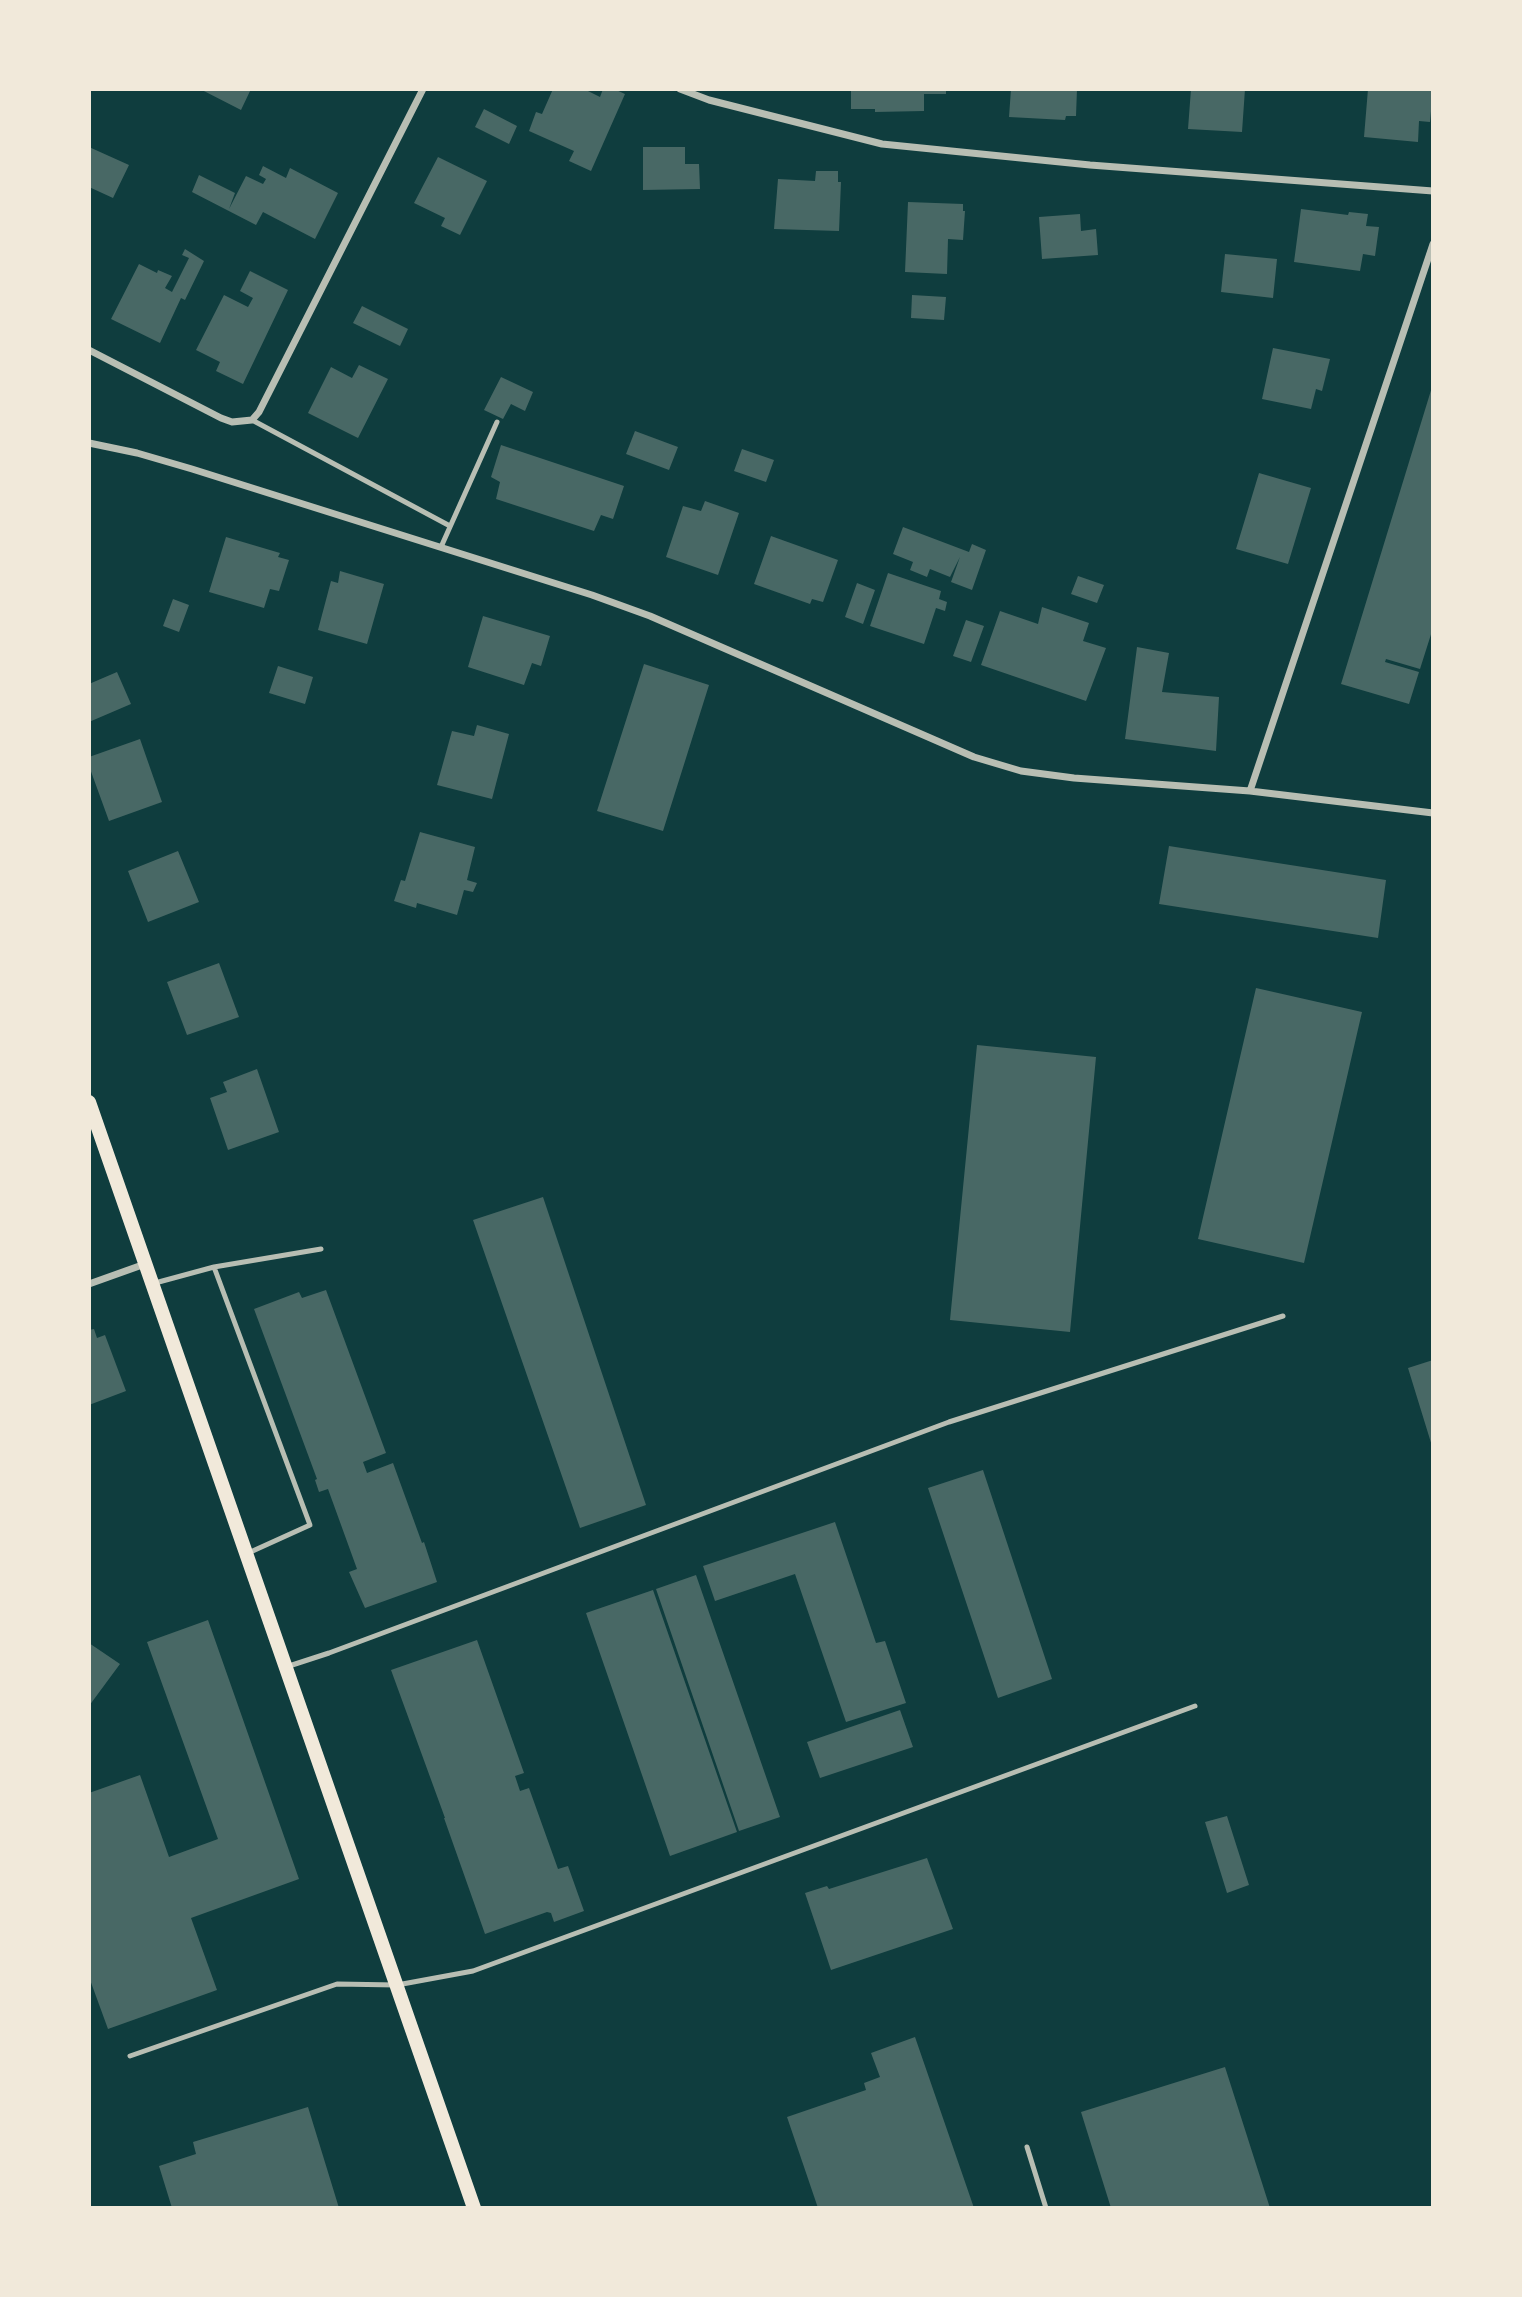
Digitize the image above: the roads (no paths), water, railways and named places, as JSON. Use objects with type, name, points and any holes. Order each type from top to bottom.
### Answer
[{"type":"main road","points":[[89,1102],[474,2208]]},
{"type":"street","points":[[89,351],[221,418],[232,422],[251,420],[259,412],[424,89]]},
{"type":"street","points":[[680,89],[709,100],[882,144],[1090,165],[1433,191]]},
{"type":"street","points":[[1250,791],[1433,244]]},
{"type":"street","points":[[89,443],[137,453],[441,547],[650,616],[974,757],[999,765],[1044,775],[1250,791],[1433,813]]},
{"type":"street","points":[[89,1284],[146,1264]]},
{"type":"lane","points":[[251,420],[450,526]]},
{"type":"lane","points":[[441,547],[497,422]]},
{"type":"lane","points":[[153,1284],[214,1267],[321,1249]]},
{"type":"lane","points":[[214,1267],[310,1525],[246,1554]]},
{"type":"lane","points":[[286,1667],[342,1649],[949,1422],[1283,1316]]},
{"type":"lane","points":[[130,2056],[337,1983],[397,1985],[472,1970],[1195,1706]]},
{"type":"lane","points":[[1027,2147],[1046,2208]]}]
